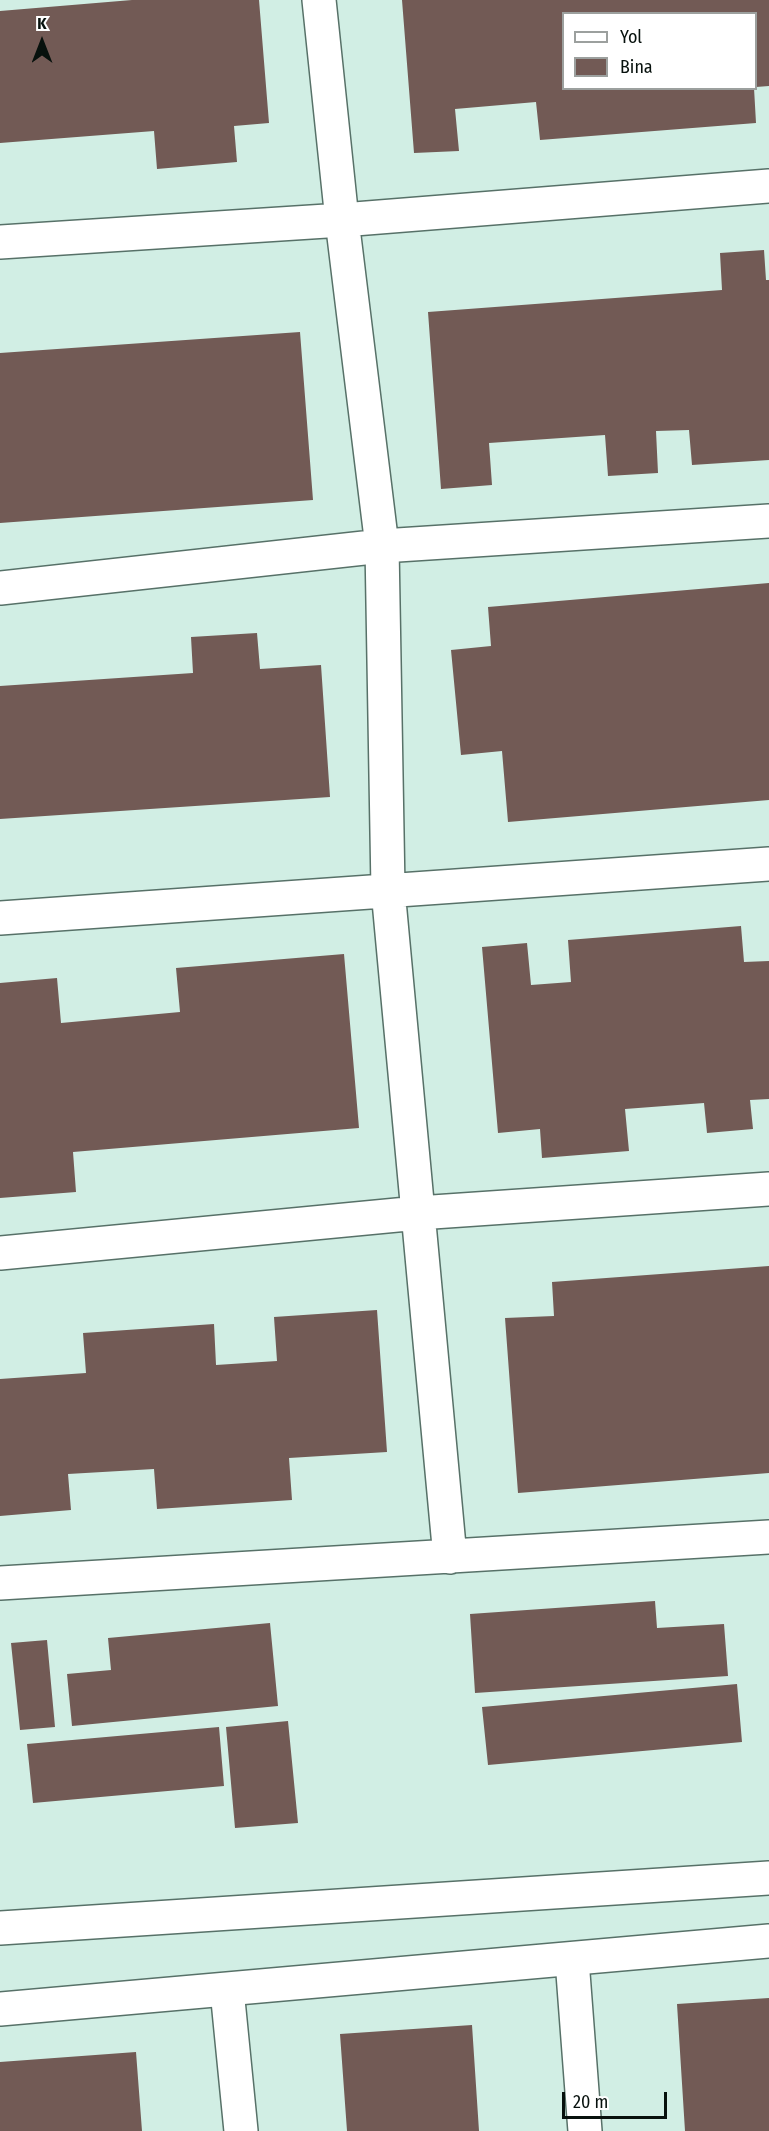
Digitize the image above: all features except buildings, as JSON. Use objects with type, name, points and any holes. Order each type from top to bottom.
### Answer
[{"type":"street","points":[[320,0],[342,220],[382,546],[388,890],[450,1557]]},
{"type":"street","points":[[0,242],[342,220],[769,186]]},
{"type":"street","points":[[0,588],[382,546],[769,521]]},
{"type":"street","points":[[0,918],[769,864]]},
{"type":"street","points":[[0,1253],[418,1213],[769,1189]]},
{"type":"street","points":[[0,1583],[769,1537]]},
{"type":"street","points":[[0,1928],[769,1878]]},
{"type":"street","points":[[0,2009],[769,1941]]},
{"type":"street","points":[[572,1960],[585,2131]]},
{"type":"street","points":[[227,1990],[241,2131]]}]
